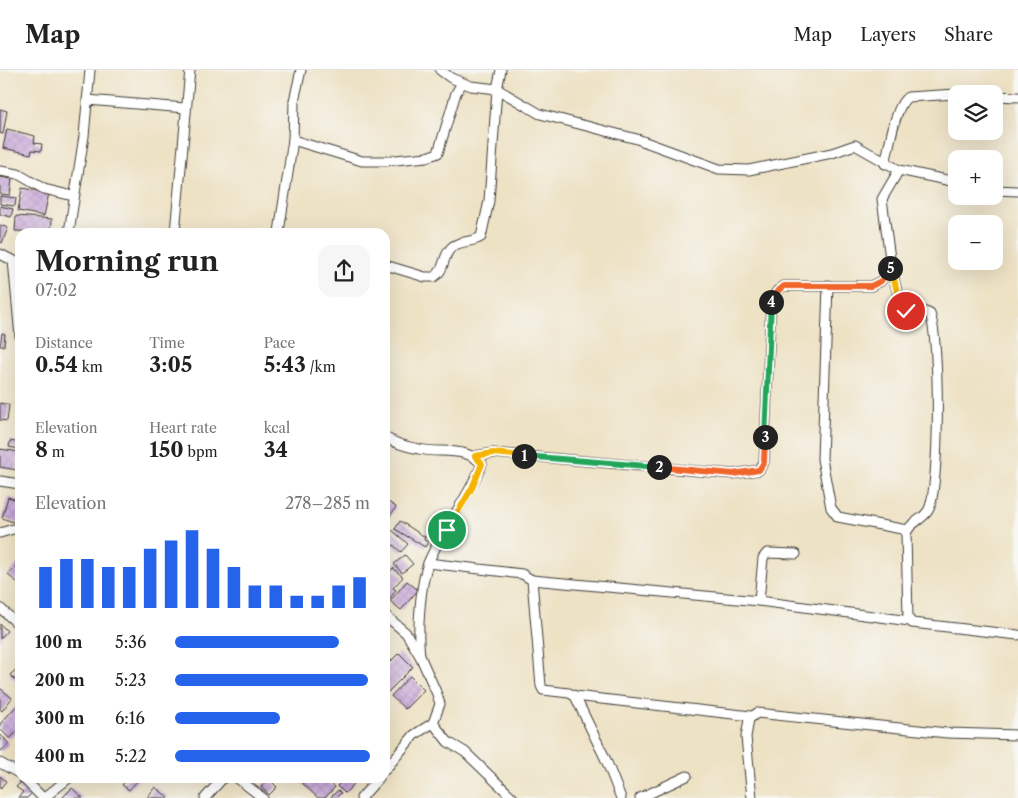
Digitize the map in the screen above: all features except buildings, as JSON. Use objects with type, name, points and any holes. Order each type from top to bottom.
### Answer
[{"type":"street","points":[[69,228],[84,136],[90,70]]},
{"type":"street","points":[[175,228],[190,70]]},
{"type":"street","points":[[280,228],[293,140],[294,101],[301,70]]},
{"type":"street","points":[[440,70],[470,86],[496,89],[540,114],[637,139],[719,169],[750,170],[832,153],[855,145],[885,164],[899,170],[948,180]]},
{"type":"street","points":[[390,266],[425,277],[434,276],[442,269],[446,252],[450,248],[455,244],[481,237],[489,201],[496,89],[501,70]]},
{"type":"street","points":[[293,140],[362,161],[427,157],[438,153],[450,110],[462,82]]},
{"type":"street","points":[[885,164],[895,120],[903,100],[908,97],[948,94]]},
{"type":"street","points":[[1003,96],[1018,97]]},
{"type":"street","points":[[87,100],[185,108]]},
{"type":"street","points":[[899,170],[882,200],[891,266],[901,308],[906,311],[925,311],[930,314],[936,380],[937,456],[929,508],[907,530],[910,621]]},
{"type":"street","points":[[0,171],[18,174],[44,189],[73,196]]},
{"type":"street","points":[[1003,190],[1018,191]]},
{"type":"street","points":[[0,254],[15,262]]},
{"type":"street","points":[[390,439],[420,449],[452,451],[475,456],[493,453],[733,474],[759,470],[764,462],[771,301],[784,286],[871,286],[881,281],[891,266]]},
{"type":"street","points":[[828,285],[822,459],[831,508],[838,516],[907,530]]},
{"type":"street","points":[[420,656],[417,631],[428,563],[472,488],[482,464],[475,456]]},
{"type":"street","points":[[0,481],[15,483]]},
{"type":"street","points":[[0,533],[15,528]]},
{"type":"street","points":[[759,601],[763,558],[767,553],[796,554]]},
{"type":"street","points":[[428,563],[522,574],[532,580],[759,601],[921,624],[1018,635]]},
{"type":"street","points":[[532,580],[541,686],[543,690],[569,693],[575,696],[751,716],[757,712],[947,733],[1018,735]]},
{"type":"street","points":[[0,608],[15,622]]},
{"type":"street","points":[[390,619],[406,633],[420,656],[440,704],[433,723],[414,736],[390,764]]},
{"type":"street","points":[[575,696],[603,752],[621,798]]},
{"type":"street","points":[[751,716],[746,737],[752,798]]},
{"type":"street","points":[[433,723],[448,742],[465,752],[513,798]]},
{"type":"street","points":[[0,763],[15,771]]},
{"type":"street","points":[[640,798],[687,776]]},
{"type":"street","points":[[28,783],[44,798],[63,783]]},
{"type":"street","points":[[205,798],[218,783]]},
{"type":"street","points":[[244,783],[263,798]]},
{"type":"street","points":[[361,798],[374,783]]},
{"type":"route","points":[[447,530],[472,488],[482,464],[475,456],[493,453],[733,474],[759,470],[764,462],[771,301],[777,292],[784,286],[871,286],[881,281],[891,266],[900,305],[906,311]]}]
